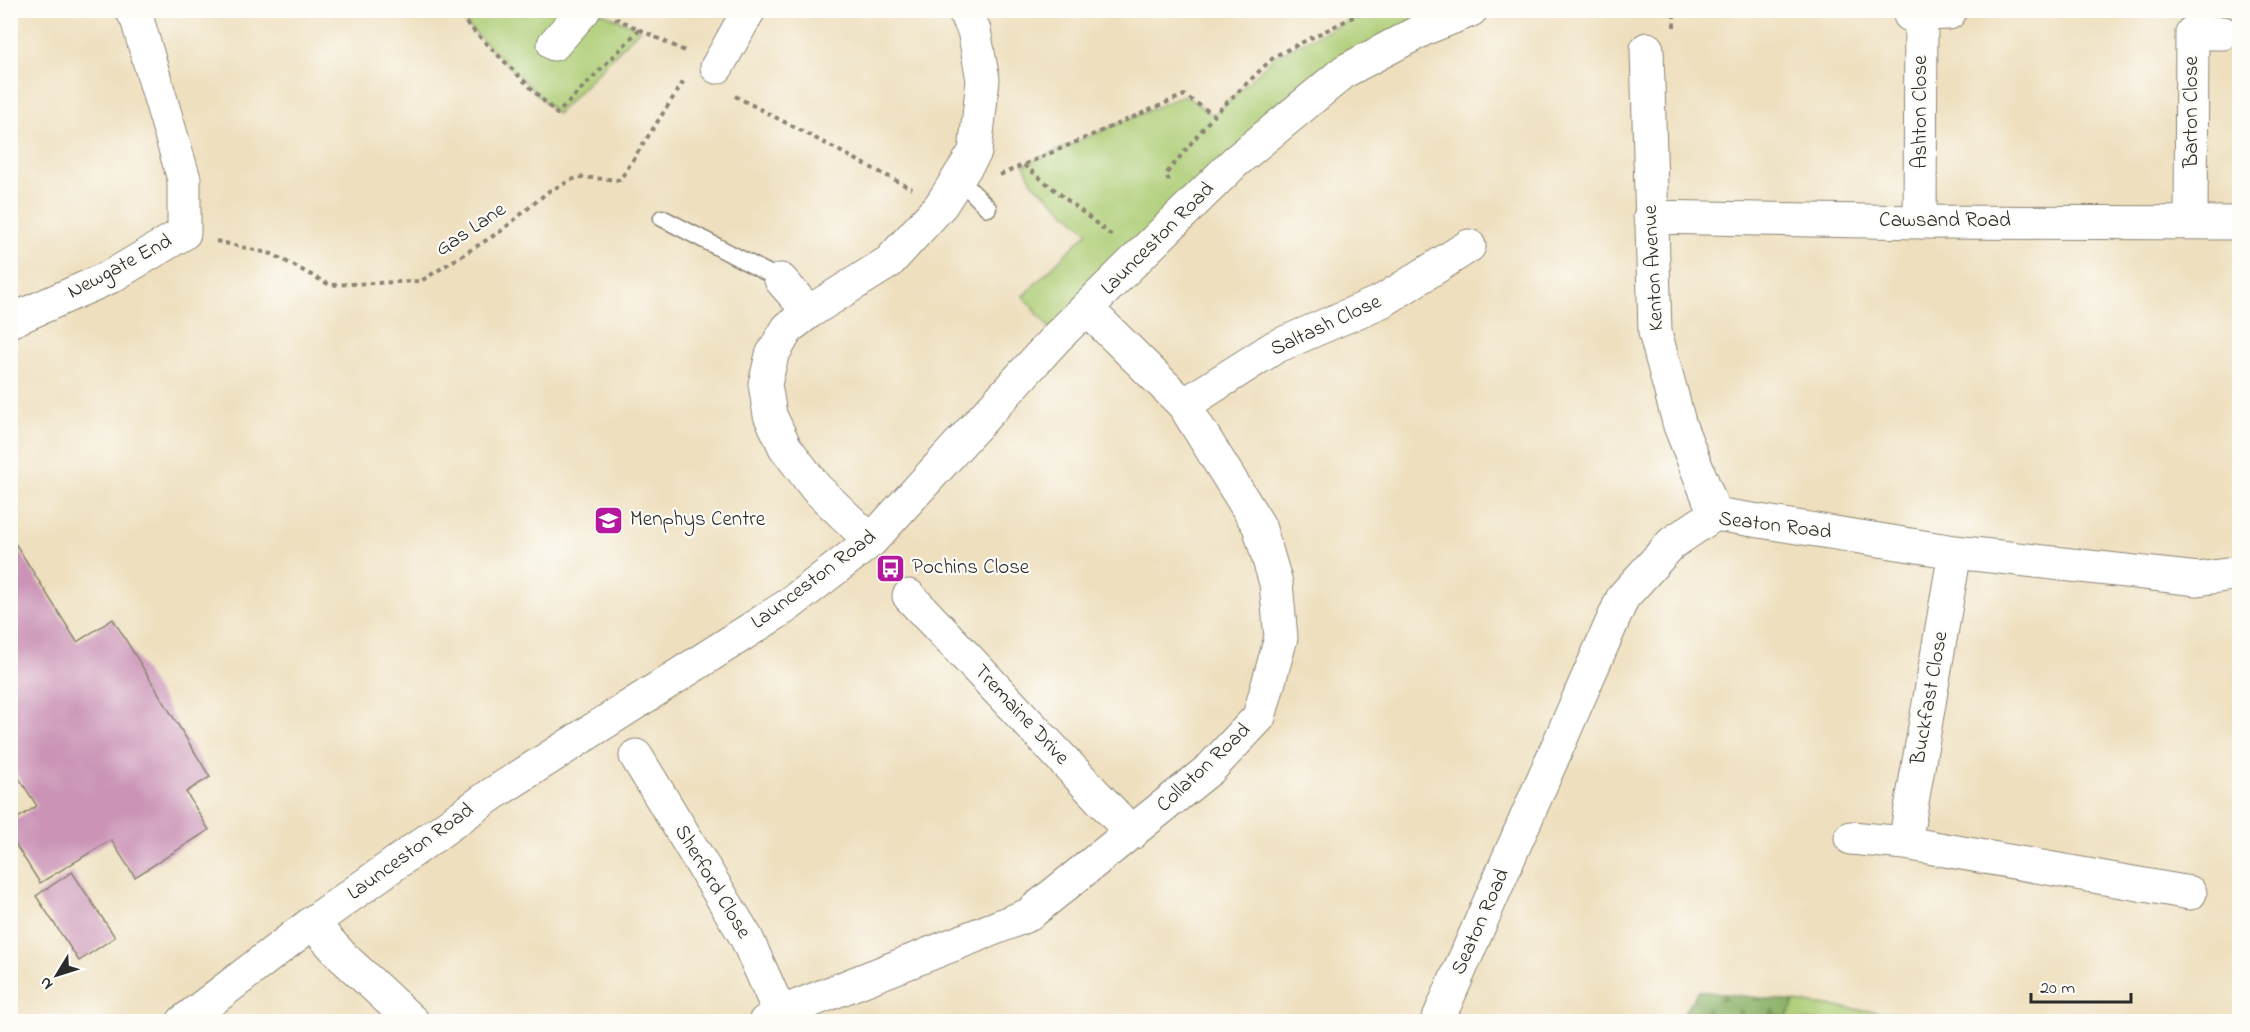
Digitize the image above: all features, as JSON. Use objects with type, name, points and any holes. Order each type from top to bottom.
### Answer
[{"type":"street","name":"Newgate End","points":[[10,321],[110,277],[184,233],[184,179],[144,41],[132,10]]},
{"type":"street","points":[[724,80],[749,10]]},
{"type":"street","points":[[871,541],[816,488],[785,447],[770,415],[765,384],[772,355],[788,328],[809,312],[889,262],[950,192],[975,152],[983,80],[974,30],[964,10]]},
{"type":"street","name":"Launceston Road","points":[[183,1022],[312,923],[491,795],[787,606],[871,541],[1057,337],[1235,162],[1345,71],[1422,19],[1471,10]]},
{"type":"street","points":[[554,44],[596,13]]},
{"type":"street","name":"Ashton Close","points":[[1920,222],[1927,14]]},
{"type":"street","name":"Barton Close","points":[[2191,222],[2192,33],[2223,33]]},
{"type":"street","name":"Kenton Avenue","points":[[1647,50],[1655,332],[1680,426],[1715,514]]},
{"type":"street","name":"Cawsand Road","points":[[1650,217],[2240,224]]},
{"type":"street","name":"Saltash Close","points":[[1184,405],[1275,347],[1384,300],[1469,246]]},
{"type":"street","points":[[781,280],[809,312]]},
{"type":"street","name":"Collaton Road","points":[[772,1017],[1028,915],[1210,769],[1259,717],[1281,638],[1276,583],[1259,526],[1184,405],[1087,309]]},
{"type":"street","name":"Seaton Road","points":[[1437,1022],[1623,597],[1672,543],[1715,514],[1955,552],[2198,579],[2240,573]]},
{"type":"street","name":"Buckfast Close","points":[[1905,843],[1955,552]]},
{"type":"street","name":"Tremaine Drive","points":[[909,596],[1132,833]]},
{"type":"street","name":"Sherford Close","points":[[636,756],[746,937],[772,1017]]},
{"type":"street","points":[[1851,838],[1905,843],[2190,892]]},
{"type":"street","points":[[312,923],[343,957],[413,1022]]},
{"type":"lane","points":[[950,192],[988,208]]},
{"type":"lane","points":[[662,218],[781,280]]},
{"type":"path","points":[[1183,212],[1166,174],[1214,115],[1275,56],[1368,10]]},
{"type":"path","points":[[596,13],[724,80],[950,192]]},
{"type":"path","name":"Gas Lane","points":[[184,233],[272,254],[330,285],[421,281],[501,231],[549,190],[578,177],[620,180],[689,73],[724,80]]},
{"type":"path","points":[[975,152],[999,176],[1184,95],[1214,115]]},
{"type":"path","points":[[1024,165],[1139,257]]},
{"type":"green space","points":[[453,11],[598,11],[640,29],[557,114]]},
{"type":"green space","points":[[1367,11],[1417,11],[1426,28],[1345,71],[1057,337],[1023,296],[1088,232],[1032,182],[1024,165],[1184,95],[1214,115],[1275,56]]},
{"type":"green space","points":[[1698,991],[1794,1002],[1785,1021],[1678,1021]]},
{"type":"green space","points":[[1794,1002],[1958,1021],[1785,1021]]},
{"type":"building","points":[[10,535],[77,642],[113,619],[210,777],[186,792],[209,830],[135,877],[111,840],[40,883],[10,836],[10,823],[37,806],[10,764]]},
{"type":"building","points":[[72,872],[115,937],[79,961],[36,896]]},
{"type":"place","name":"Menphys Centre","points":[[609,520]]},
{"type":"place","name":"Pochins Close","points":[[891,568]]}]
